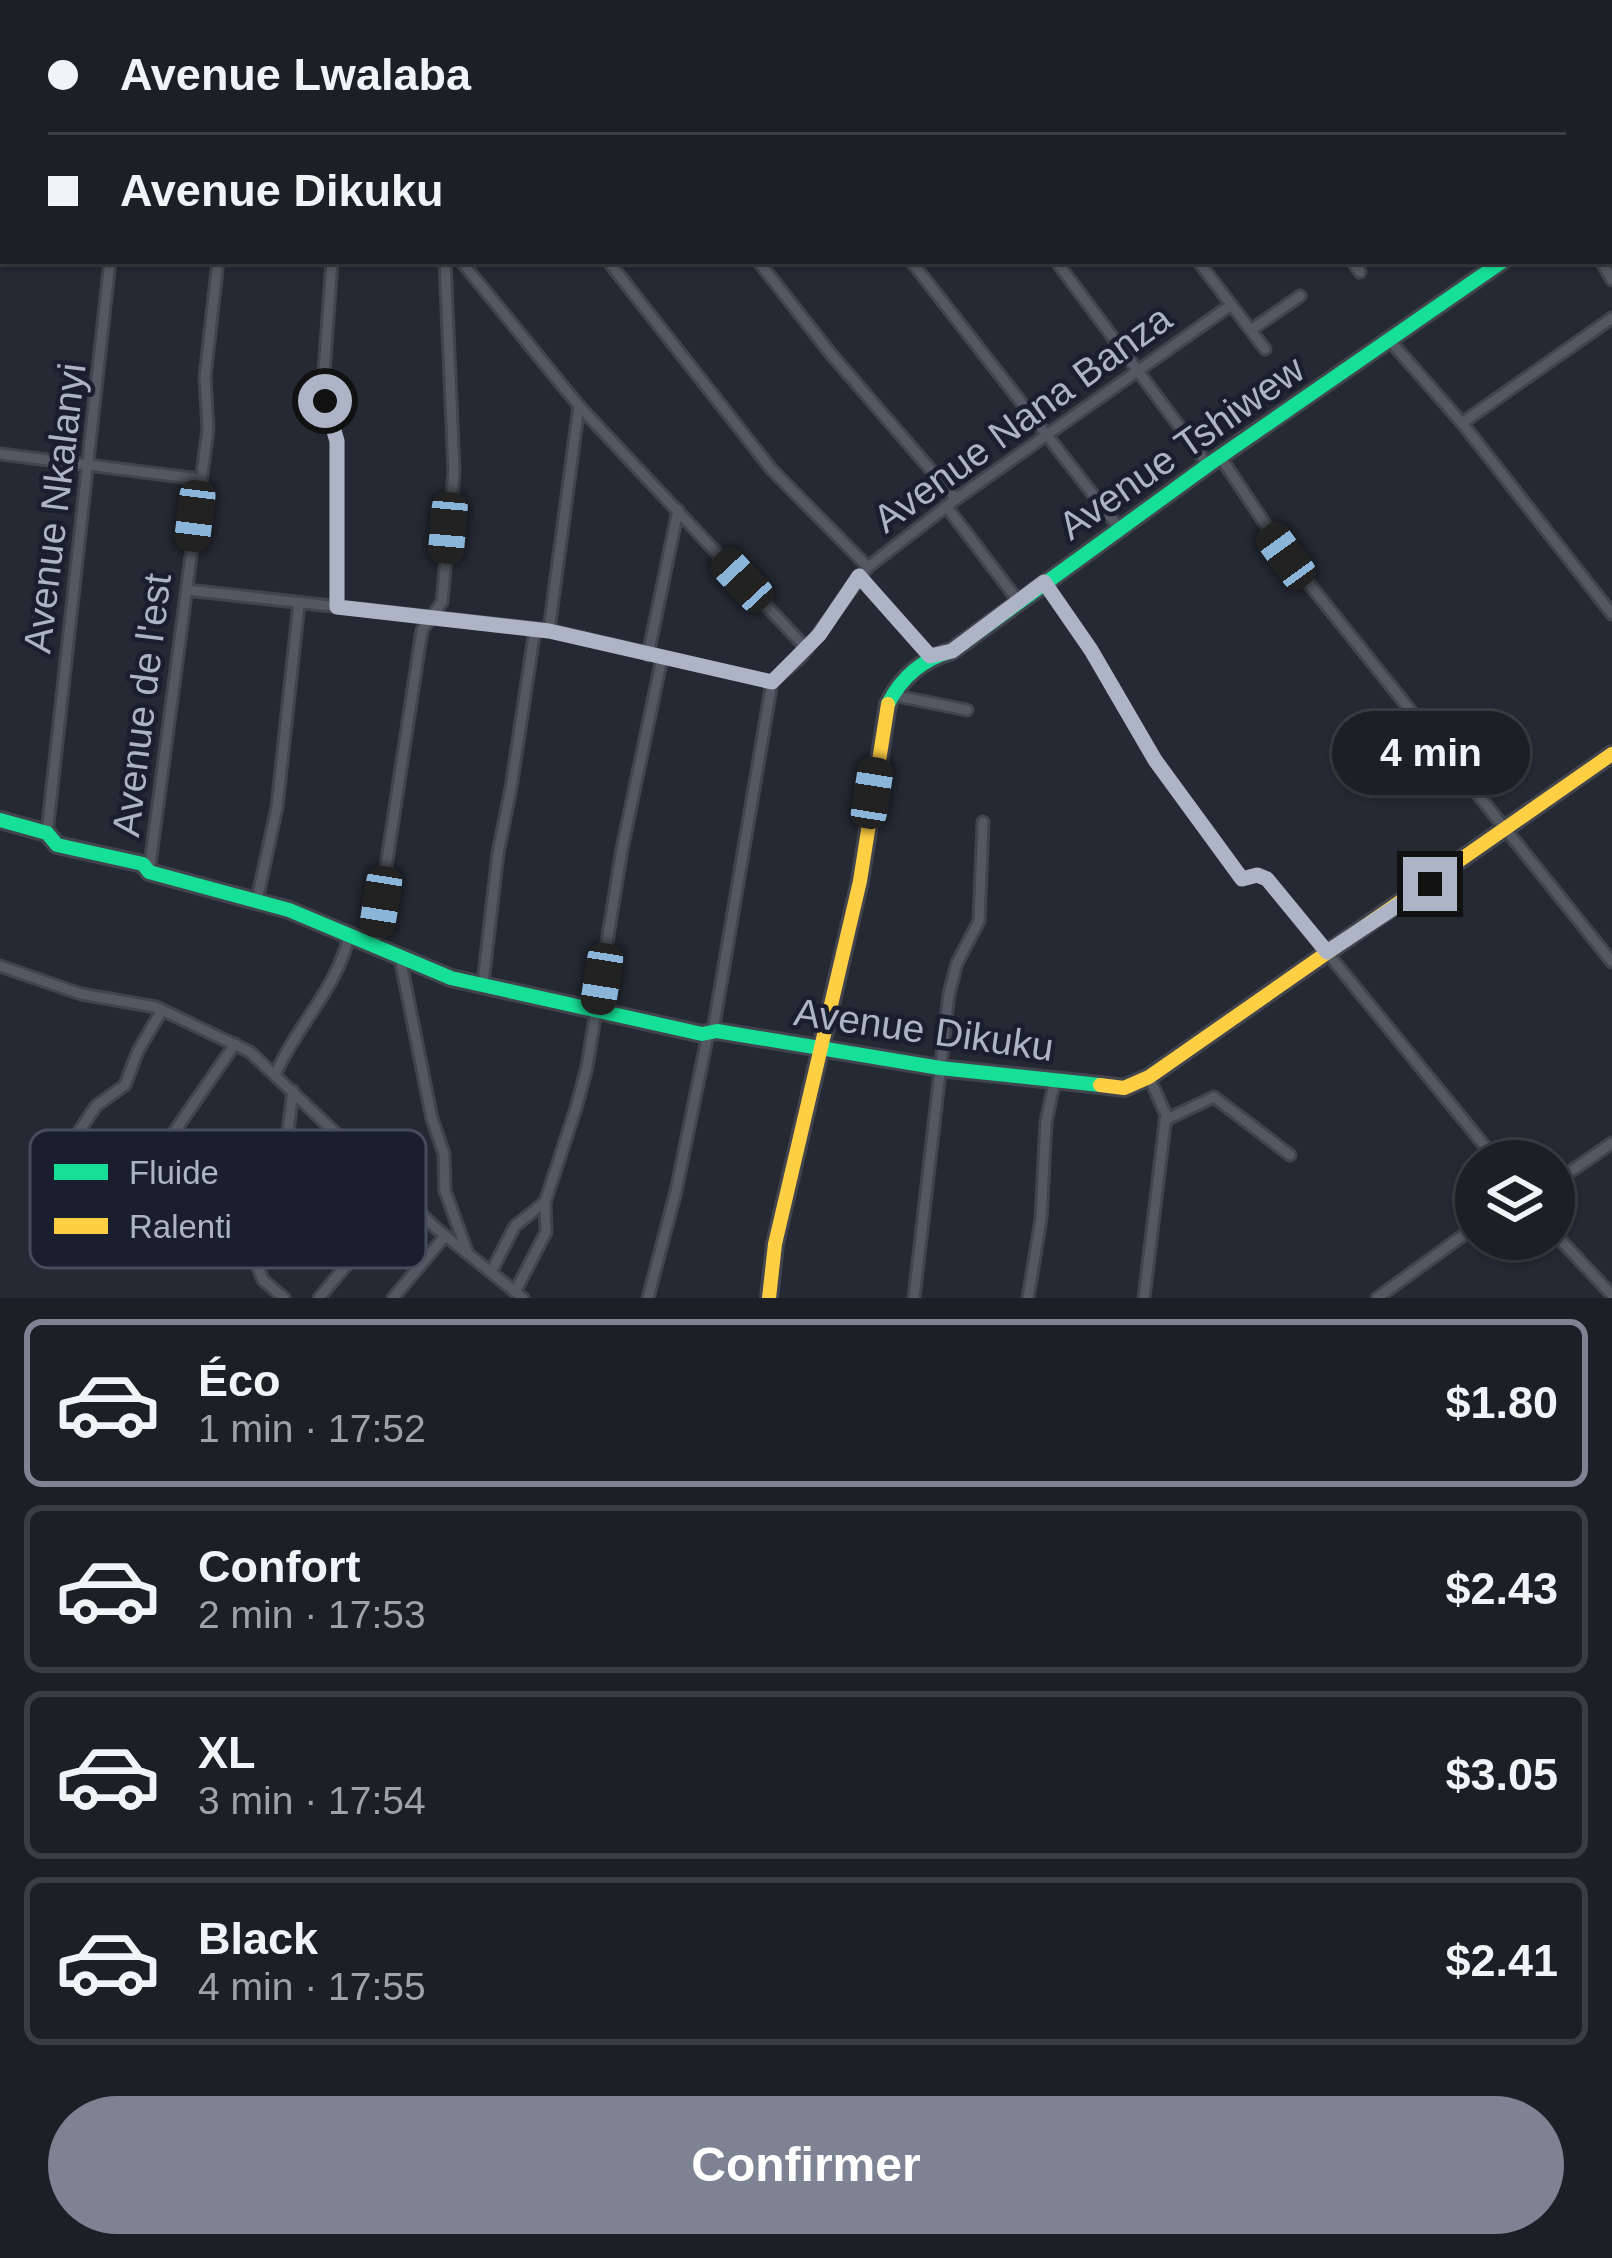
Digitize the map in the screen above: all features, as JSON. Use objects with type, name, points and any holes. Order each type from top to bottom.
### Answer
[{"type":"street","name":"Avenue Nkalanyi","points":[[47,833],[110,264]]},
{"type":"street","name":"Avenue de l'est","points":[[149,872],[208,430],[206,377],[218,264]]},
{"type":"street","points":[[332,264],[323,379],[337,441],[337,607]]},
{"type":"street","points":[[374,948],[422,630],[442,602],[454,472],[445,264]]},
{"type":"street","points":[[463,264],[579,406],[807,649]]},
{"type":"street","points":[[610,264],[772,470],[868,567]]},
{"type":"street","points":[[760,264],[951,502],[1019,602]]},
{"type":"street","points":[[913,264],[1120,529]]},
{"type":"street","points":[[1057,264],[1612,962]]},
{"type":"street","name":"Avenue Nana Banza","points":[[772,682],[807,649],[868,567],[951,502],[1231,305],[1200,264]]},
{"type":"street","points":[[1354,264],[1360,272]]},
{"type":"street","name":"Avenue Tshiwew","points":[[895,691],[930,656],[952,651],[1499,264]]},
{"type":"street","points":[[1251,330],[1300,296]]},
{"type":"street","points":[[1231,305],[1265,350]]},
{"type":"street","points":[[1462,423],[1612,318]]},
{"type":"street","points":[[1391,342],[1462,423],[1612,614]]},
{"type":"street","points":[[549,631],[579,406]]},
{"type":"street","points":[[0,454],[200,479]]},
{"type":"street","points":[[648,655],[677,511]]},
{"type":"street","points":[[859,576],[930,656]]},
{"type":"street","points":[[1044,582],[1091,650],[1155,760],[1242,879],[1257,875],[1267,879],[1479,1140]]},
{"type":"street","points":[[187,590],[549,631],[772,682],[710,1033],[648,1298]]},
{"type":"street","points":[[257,900],[279,788],[298,603]]},
{"type":"street","points":[[483,983],[498,853],[535,629]]},
{"type":"street","points":[[426,1216],[519,1295],[546,1232],[545,1202],[576,1108],[662,658]]},
{"type":"street","points":[[770,1298],[775,1244],[863,867],[880,737],[895,691],[902,697],[968,710]]},
{"type":"street","points":[[1371,791],[1438,743]]},
{"type":"street","name":"Avenue Dikuku","points":[[0,820],[47,833],[57,845],[142,864],[149,872],[257,900],[451,978],[710,1033],[940,1068],[1124,1088],[1149,1077],[1612,754]]},
{"type":"street","points":[[914,1298],[955,970],[979,921],[983,823]]},
{"type":"street","points":[[275,1076],[288,1045],[332,983],[349,935]]},
{"type":"street","points":[[400,958],[432,1120],[444,1154],[445,1192],[468,1254]]},
{"type":"street","points":[[0,966],[81,994],[162,1010],[235,1044],[335,1130]]},
{"type":"street","points":[[80,1130],[96,1106],[125,1085],[162,1010]]},
{"type":"street","points":[[176,1130],[235,1044]]},
{"type":"street","points":[[1144,1298],[1166,1120],[1149,1077]]},
{"type":"street","points":[[1028,1298],[1041,1220],[1046,1122],[1055,1080]]},
{"type":"street","points":[[288,1130],[293,1091]]},
{"type":"street","points":[[1166,1120],[1214,1097],[1290,1154]]},
{"type":"street","points":[[1575,1169],[1612,1143]]},
{"type":"street","points":[[491,1272],[514,1226],[545,1202]]},
{"type":"street","points":[[426,1259],[445,1236]]},
{"type":"street","points":[[1377,1298],[1455,1241]]},
{"type":"street","points":[[1575,1255],[1612,1295]]},
{"type":"street","points":[[258,1268],[270,1288],[284,1298]]},
{"type":"street","points":[[319,1298],[344,1268]]},
{"type":"street","points":[[393,1298],[418,1268]]},
{"type":"traffic: fast","points":[[888,704],[923,664],[952,651],[1208,465],[1499,264]]},
{"type":"traffic: fast","points":[[0,820],[47,833],[57,845],[143,864],[149,872],[289,910],[451,978],[702,1034],[717,1031],[940,1068],[1100,1085]]},
{"type":"traffic: slow","points":[[769,1298],[775,1244],[860,881],[888,704]]},
{"type":"traffic: slow","points":[[1100,1085],[1124,1088],[1149,1077],[1612,754]]},
{"type":"route","points":[[325,401],[337,441],[337,607],[549,631],[772,682],[801,657],[859,576],[930,656],[952,651],[1044,582],[1091,650],[1155,760],[1242,879],[1257,875],[1267,879],[1327,952],[1430,884]]}]
